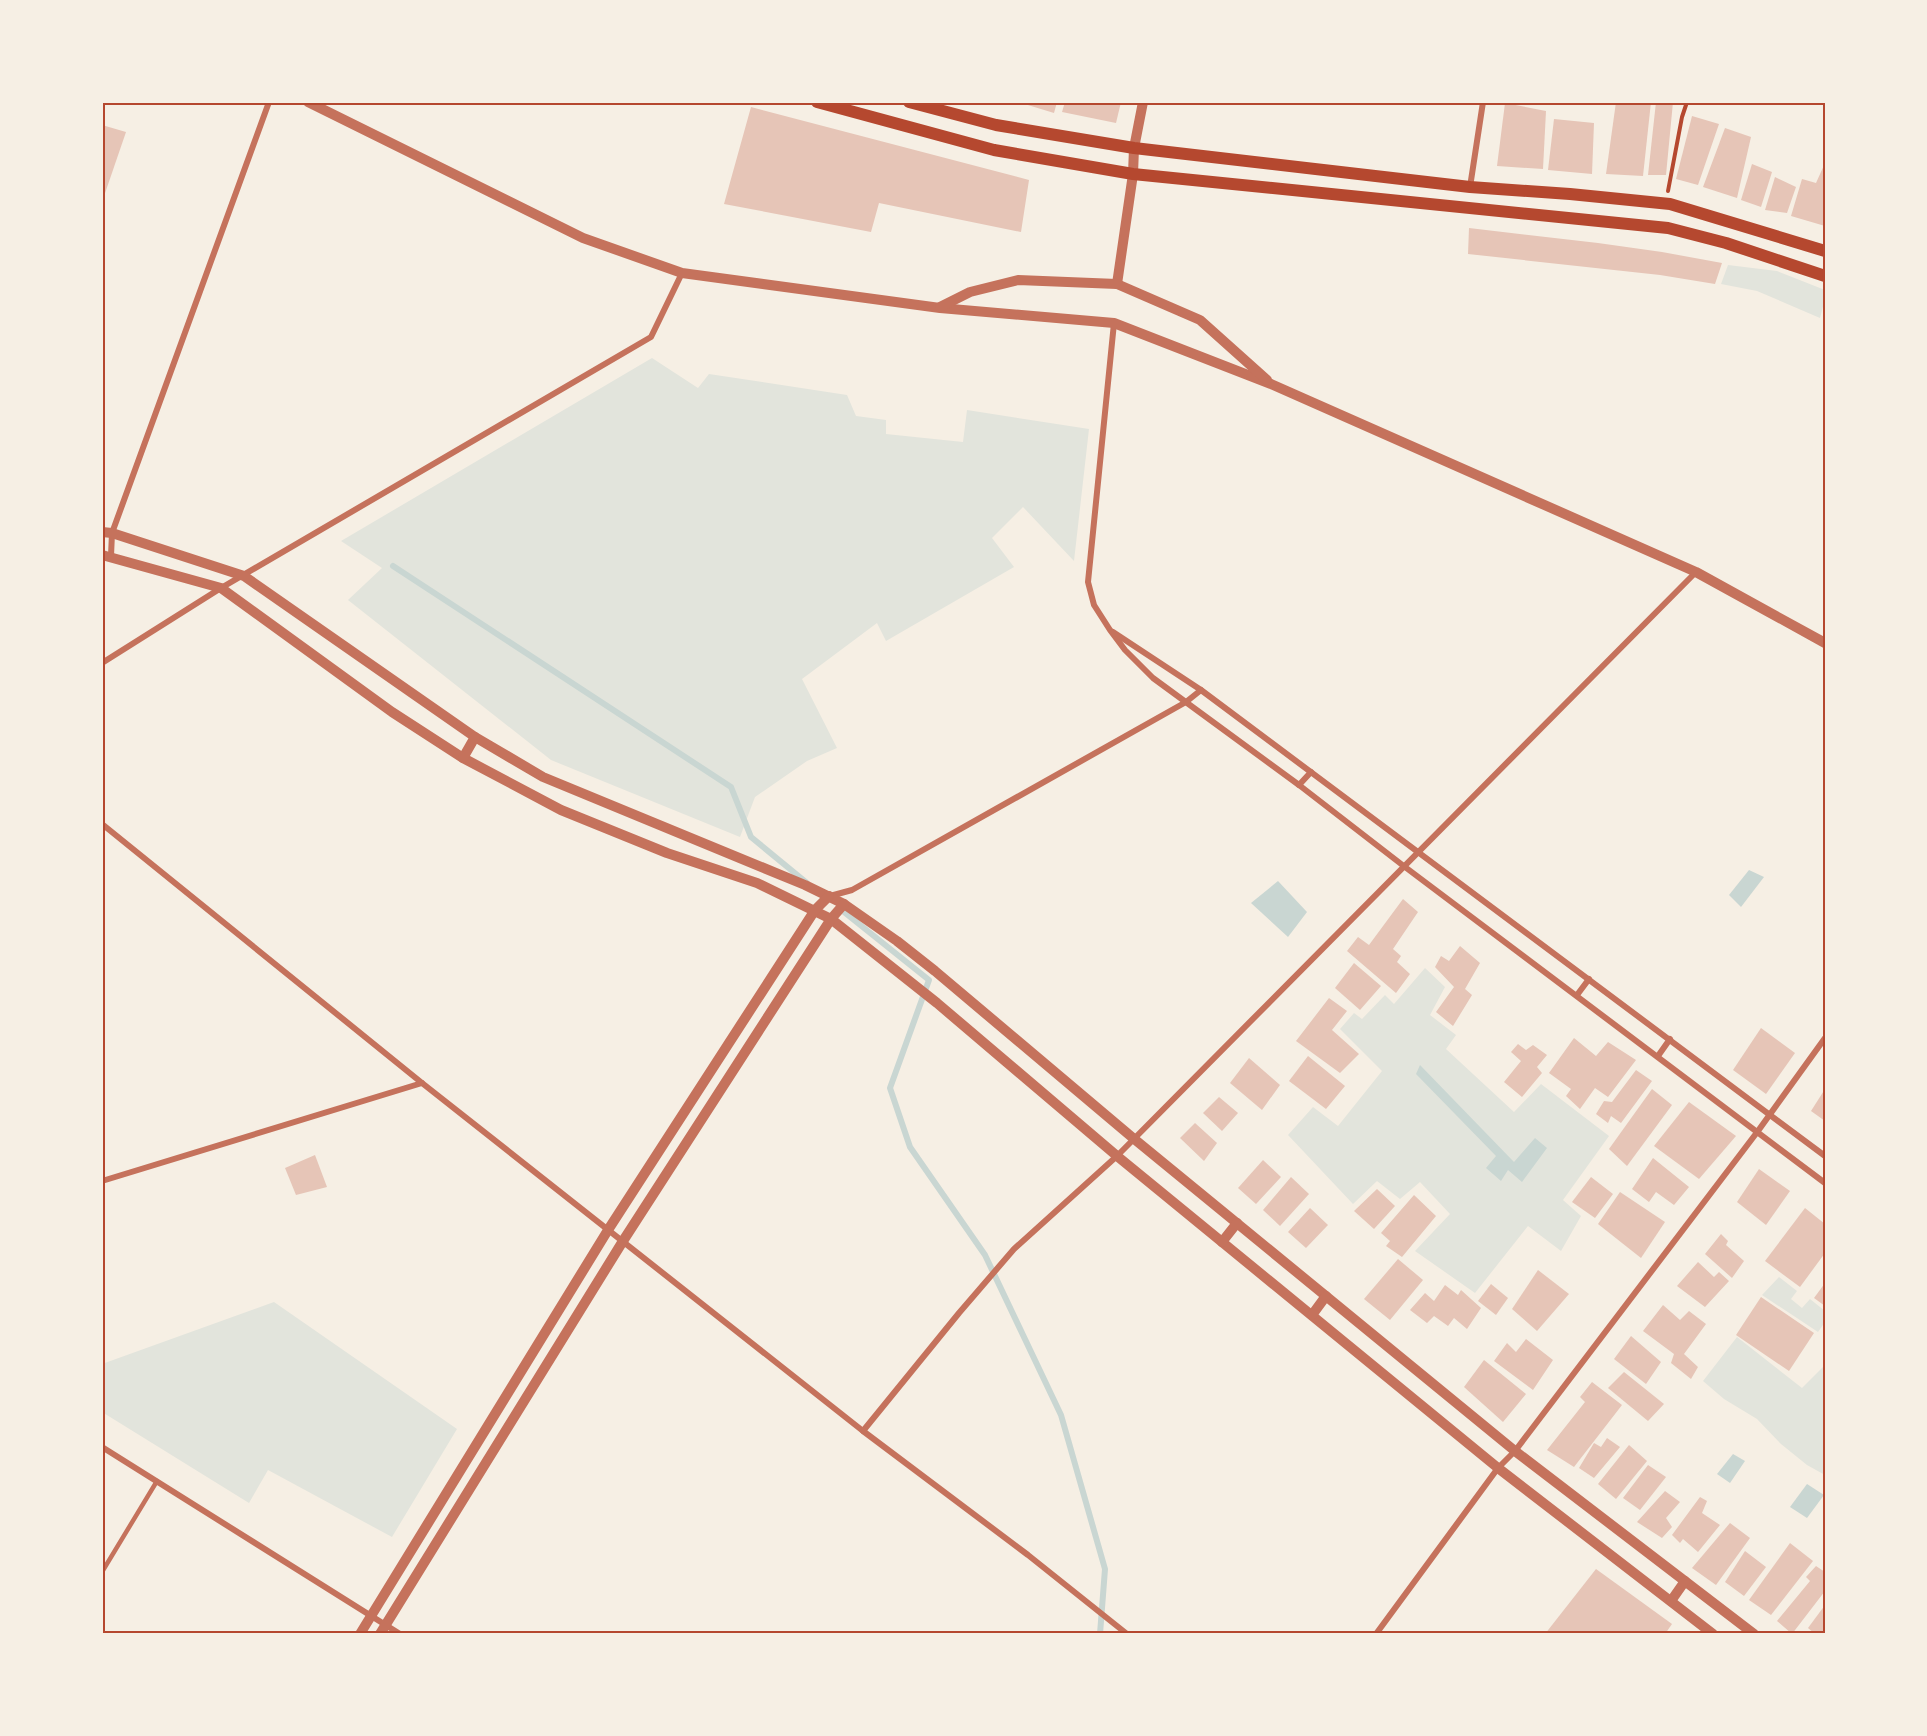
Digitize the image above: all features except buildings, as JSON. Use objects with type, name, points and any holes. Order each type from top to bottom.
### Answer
[{"type":"main road","points":[[817,102],[994,150],[1133,174],[1668,228],[1726,243],[1825,276]]},
{"type":"main road","points":[[909,102],[996,125],[1134,148],[1470,187],[1666,204],[1825,251]]},
{"type":"street","points":[[270,102],[107,533],[107,556],[220,588],[392,712],[463,758],[561,810],[667,853],[758,883],[831,919],[937,1003],[1116,1156],[1498,1468],[1713,1634]]},
{"type":"street","points":[[308,102],[583,238],[682,273],[939,308],[1114,323],[1271,384],[1696,572],[1825,643]]},
{"type":"street","points":[[1117,284],[1133,174],[1134,148],[1143,102]]},
{"type":"street","points":[[1470,187],[1483,102]]},
{"type":"street","points":[[102,663],[220,588],[651,337],[682,273]]},
{"type":"street","points":[[939,308],[970,292],[1018,280],[1117,284],[1200,320],[1271,384]]},
{"type":"street","points":[[1114,323],[1088,582],[1094,605],[1137,664],[1825,1183]]},
{"type":"street","points":[[107,533],[244,576],[475,737],[543,777],[805,885],[844,904],[935,971],[1133,1138],[1515,1451],[1754,1634]]},
{"type":"street","points":[[862,1431],[959,1312],[1014,1249],[1116,1156],[1696,572]]},
{"type":"street","points":[[1110,630],[1201,690],[1825,1156]]},
{"type":"street","points":[[360,1634],[608,1230],[815,910],[829,896],[852,890],[1186,702],[1201,690]]},
{"type":"street","points":[[463,758],[475,737]]},
{"type":"street","points":[[1299,785],[1311,772]]},
{"type":"street","points":[[102,824],[422,1083],[862,1431],[1029,1555],[1127,1634]]},
{"type":"street","points":[[382,1629],[623,1241],[852,890]]},
{"type":"street","points":[[1577,995],[1589,980]]},
{"type":"street","points":[[739,1028],[754,1038]]},
{"type":"street","points":[[1376,1634],[1498,1468],[1515,1451],[1758,1131],[1825,1038]]},
{"type":"street","points":[[1658,1056],[1670,1039]]},
{"type":"street","points":[[102,1181],[422,1083]]},
{"type":"street","points":[[691,1102],[707,1112]]},
{"type":"street","points":[[1222,1242],[1237,1223]]},
{"type":"street","points":[[1312,1316],[1326,1296]]},
{"type":"street","points":[[482,1436],[496,1445]]},
{"type":"street","points":[[102,1447],[371,1616],[382,1629],[400,1634]]},
{"type":"street","points":[[434,1512],[449,1522]]},
{"type":"street","points":[[1671,1601],[1685,1581]]},
{"type":"lane","points":[[102,1572],[157,1481]]},
{"type":"path","points":[[1666,204],[1682,117],[1687,102]]},
{"type":"shaded area","points":[[1728,265],[1777,271],[1825,290],[1820,318],[1757,291],[1721,284]]},
{"type":"shaded area","points":[[652,358],[698,388],[709,374],[847,395],[856,416],[886,420],[886,434],[963,442],[967,410],[1089,429],[1074,561],[1023,507],[992,538],[1014,567],[886,641],[877,623],[802,679],[837,748],[807,761],[755,797],[740,837],[551,760],[348,600],[382,568],[341,541]]},
{"type":"shaded area","points":[[1749,870],[1764,877],[1741,907],[1729,895]]},
{"type":"shaded area","points":[[1278,881],[1307,912],[1288,937],[1251,903]]},
{"type":"shaded area","points":[[1425,968],[1445,987],[1430,1015],[1456,1035],[1446,1049],[1514,1112],[1541,1084],[1609,1136],[1563,1200],[1581,1216],[1561,1251],[1528,1226],[1475,1293],[1415,1251],[1450,1214],[1420,1182],[1400,1199],[1377,1181],[1353,1204],[1288,1135],[1313,1107],[1338,1126],[1382,1071],[1340,1029],[1354,1013],[1362,1019],[1385,995],[1394,1004]]},
{"type":"shaded area","points":[[1420,1065],[1514,1162],[1535,1138],[1547,1148],[1522,1182],[1508,1170],[1501,1181],[1486,1168],[1496,1156],[1416,1074]]},
{"type":"shaded area","points":[[1779,1277],[1797,1291],[1791,1299],[1802,1308],[1810,1299],[1825,1311],[1825,1322],[1818,1332],[1762,1295]]},
{"type":"shaded area","points":[[274,1302],[457,1429],[392,1537],[268,1470],[249,1503],[102,1412],[102,1364]]},
{"type":"shaded area","points":[[1737,1337],[1802,1388],[1825,1365],[1825,1475],[1807,1465],[1781,1444],[1757,1419],[1724,1399],[1703,1381]]},
{"type":"shaded area","points":[[1733,1454],[1745,1461],[1730,1483],[1717,1474]]},
{"type":"shaded area","points":[[1807,1484],[1824,1495],[1807,1518],[1790,1507]]},
{"type":"waterway","points":[[393,566],[731,787],[751,837],[807,883]]},
{"type":"waterway","points":[[839,908],[929,980],[890,1088],[910,1147],[985,1255],[1061,1415],[1105,1569],[1100,1634]]}]
